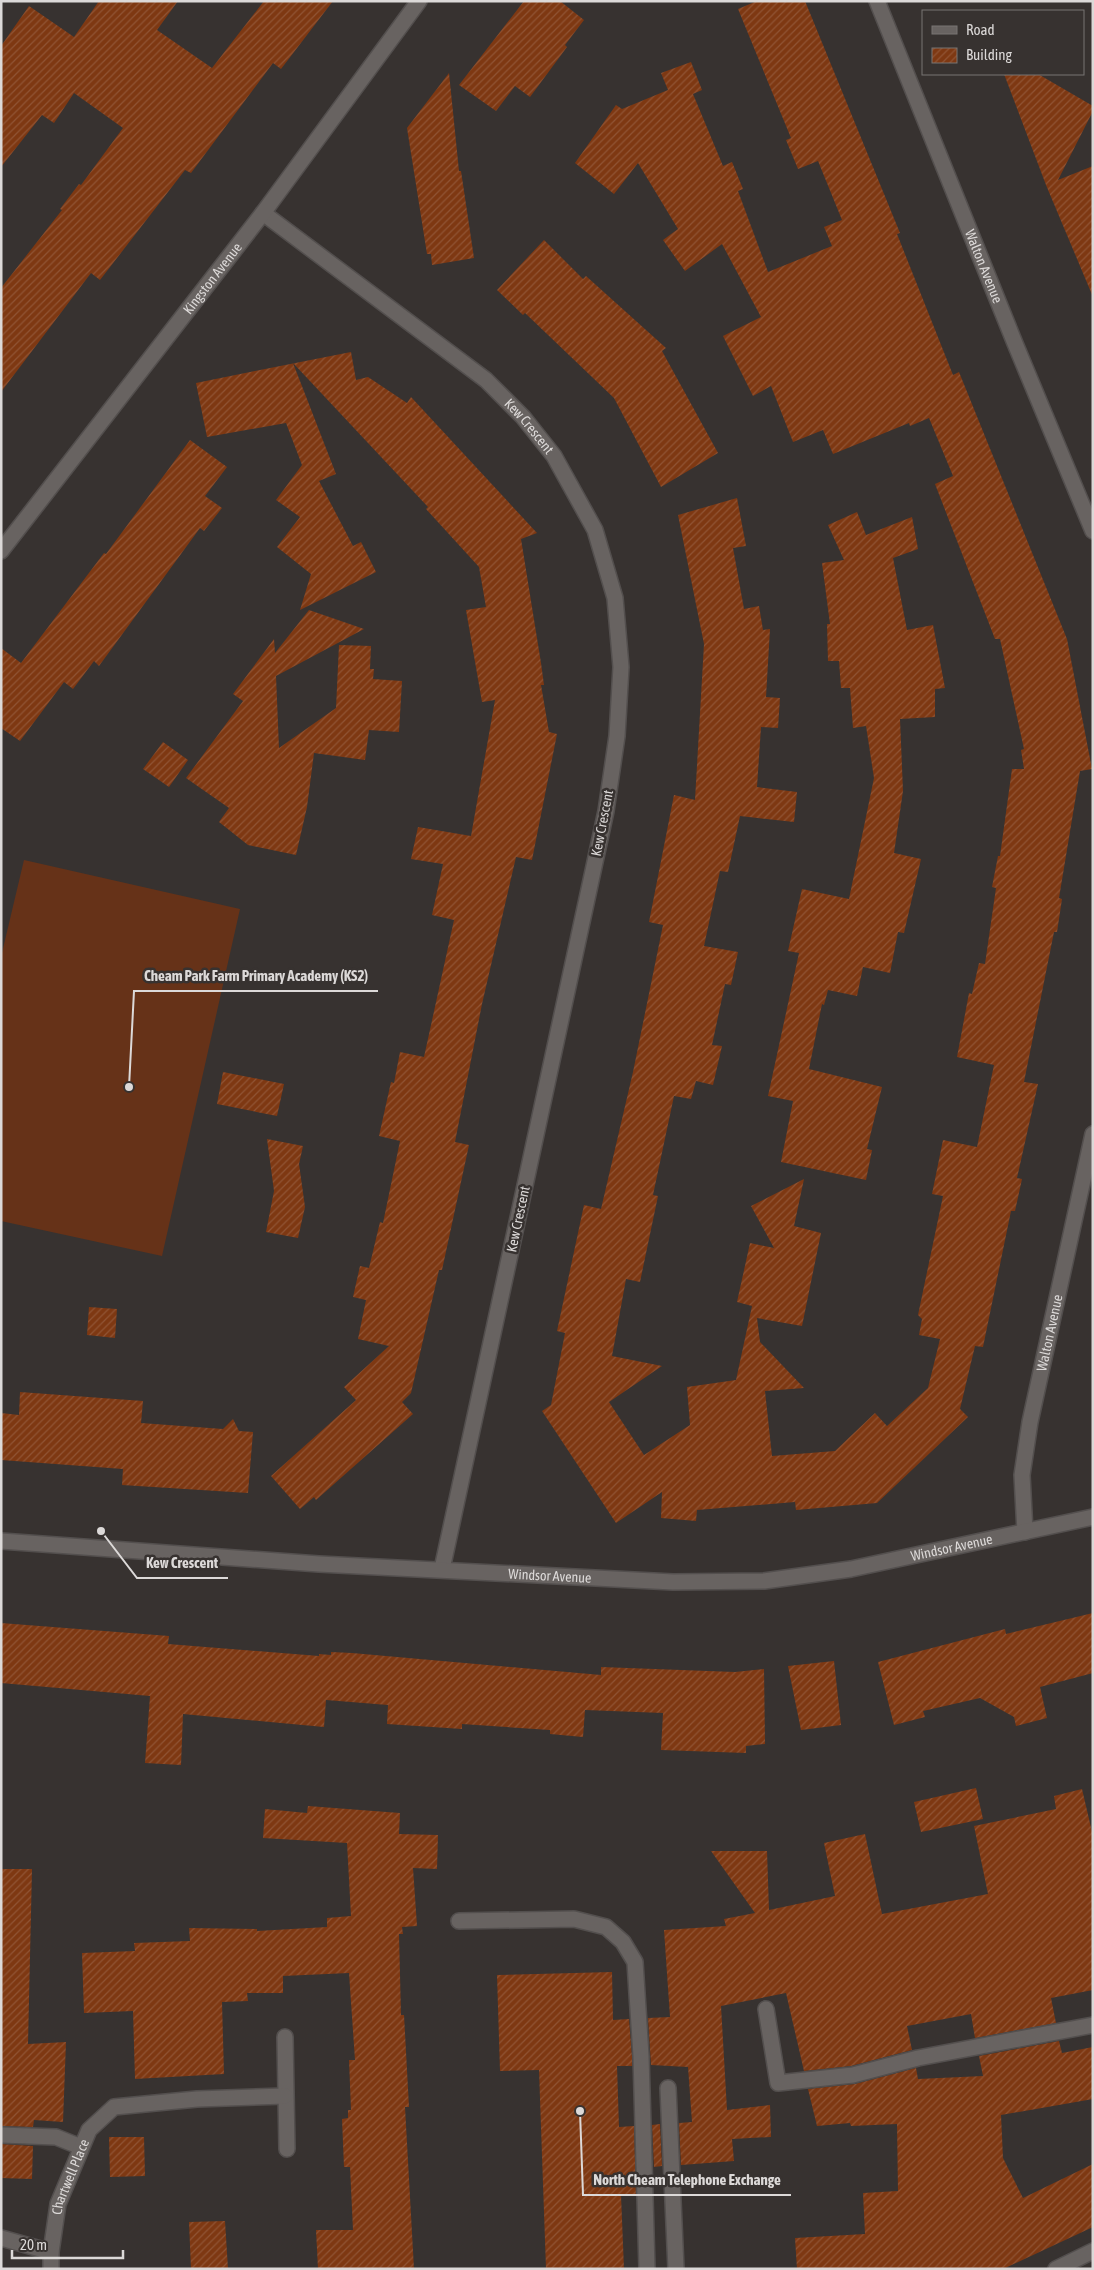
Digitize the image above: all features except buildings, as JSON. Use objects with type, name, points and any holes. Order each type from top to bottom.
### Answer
[{"type":"street","name":"Kingston Avenue","points":[[1,551],[263,213],[419,1]]},
{"type":"street","name":"Walton Avenue","points":[[877,1],[1093,531]]},
{"type":"street","name":"Kew Crescent","points":[[263,213],[486,380],[523,417],[554,456],[595,530],[615,598],[621,667],[617,736],[606,811],[442,1569]]},
{"type":"street","name":"Walton Avenue","points":[[1025,1532],[1022,1474],[1030,1422],[1093,1134]]},
{"type":"street","name":"Windsor Avenue","points":[[1,1541],[319,1564],[674,1582],[764,1581],[851,1569],[1093,1517]]},
{"type":"street","points":[[459,1921],[574,1919],[606,1927],[623,1942],[635,1962],[641,2056],[647,2269]]},
{"type":"street","points":[[766,2009],[778,2083],[853,2075],[918,2058],[1093,2025]]},
{"type":"street","points":[[285,2037],[287,2149]]},
{"type":"street","points":[[668,2088],[676,2269]]},
{"type":"street","name":"Chartwell Place","points":[[51,2269],[51,2252],[58,2204],[89,2130],[114,2107],[196,2099],[285,2096]]},
{"type":"street","points":[[1,2135],[56,2137],[82,2147]]},
{"type":"street","points":[[1,2238],[51,2252]]},
{"type":"street","points":[[1056,2269],[1093,2251]]},
{"type":"shaded area","points":[[24,860],[240,909],[162,1256],[1,1221],[1,957]]},
{"type":"place","name":"Cheam Park Farm Primary Academy (KS2)","points":[[129,1087]]},
{"type":"place","name":"Kew Crescent","points":[[101,1531]]},
{"type":"place","name":"North Cheam Telephone Exchange","points":[[580,2111]]}]
